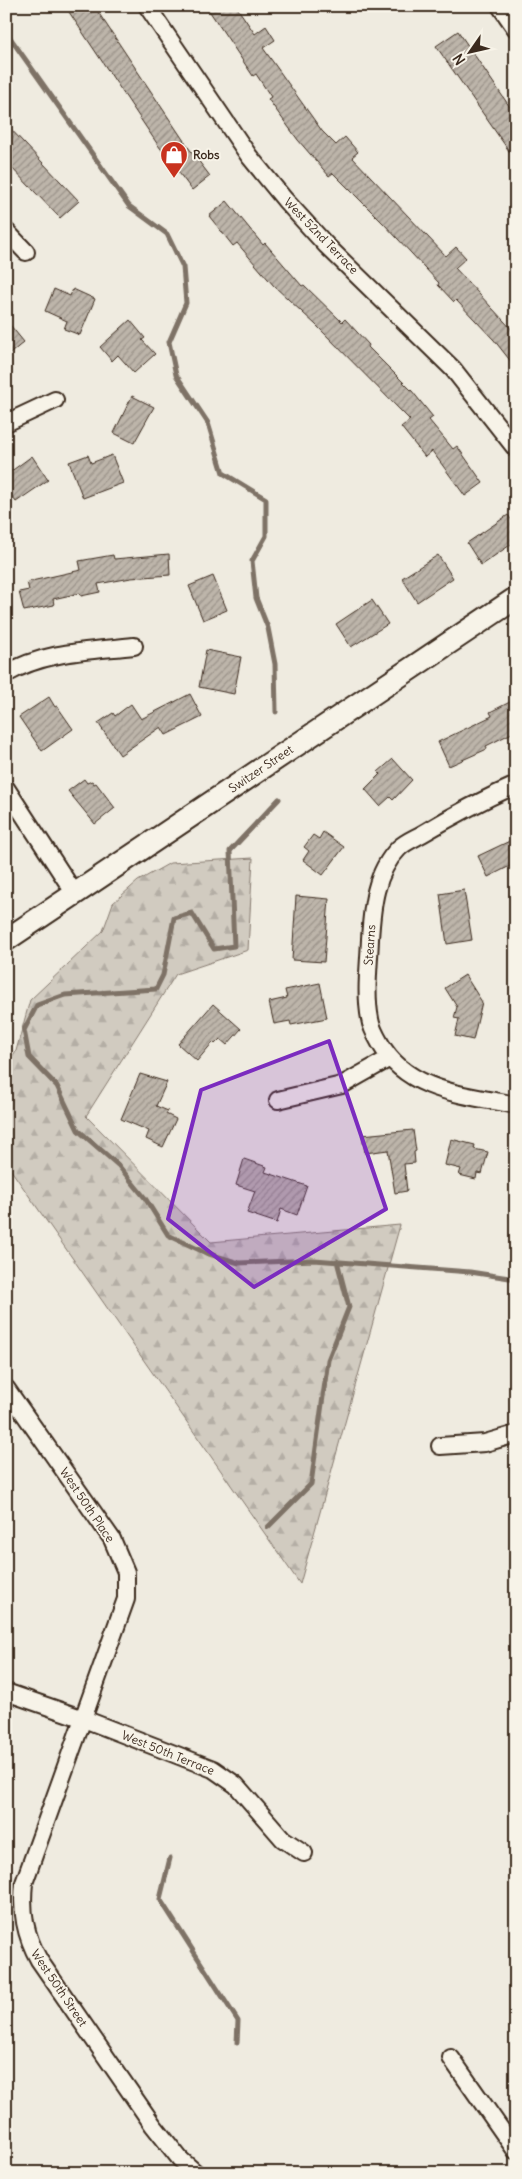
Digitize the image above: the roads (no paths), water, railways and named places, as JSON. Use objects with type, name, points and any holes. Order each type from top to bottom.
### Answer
[{"type":"street","name":"West 52nd Terrace","points":[[147,6],[249,156],[285,200],[326,245],[454,369],[516,449]]},
{"type":"street","points":[[500,6],[516,28]]},
{"type":"street","points":[[6,231],[26,252]]},
{"type":"street","points":[[6,422],[55,400]]},
{"type":"street","name":"Switzer Street","points":[[6,940],[516,598]]},
{"type":"street","points":[[6,674],[60,654],[90,649],[134,646]]},
{"type":"street","name":"Stearns","points":[[388,1058],[370,1020],[368,982],[371,924],[379,877],[399,847],[436,825],[516,785]]},
{"type":"street","points":[[6,788],[75,894]]},
{"type":"street","points":[[278,1100],[342,1086],[388,1058],[405,1073],[424,1084],[443,1090],[516,1105]]},
{"type":"street","name":"West 50th Place","points":[[6,1388],[112,1539],[126,1572],[126,1599],[84,1719]]},
{"type":"street","points":[[440,1446],[485,1443],[516,1434]]},
{"type":"street","name":"West 50th Terrace","points":[[6,1692],[84,1719],[213,1769],[236,1785],[282,1839],[304,1853]]},
{"type":"street","name":"West 50th Street","points":[[84,1719],[24,1883],[23,1921],[31,1946],[45,1968],[153,2125],[180,2159],[196,2173]]},
{"type":"street","points":[[451,2058],[516,2151]]},
{"type":"waterway","points":[[6,32],[129,206],[167,234],[183,267],[186,303],[169,342],[176,375],[208,423],[223,473],[266,499],[266,536],[252,561],[256,598],[268,628],[275,664],[276,712]]},
{"type":"waterway","points":[[279,799],[230,851],[234,946],[214,949],[192,913],[174,918],[163,975],[156,989],[65,995],[37,1005],[24,1030],[29,1057],[57,1086],[78,1130],[118,1165],[145,1198],[168,1235],[206,1253],[239,1263],[314,1260],[470,1272],[516,1279]]},
{"type":"waterway","points":[[268,1527],[311,1484],[328,1360],[349,1307],[337,1261]]},
{"type":"waterway","points":[[170,1858],[160,1899],[238,2021],[237,2043]]},
{"type":"place","name":"Robs","points":[[174,179]]}]
